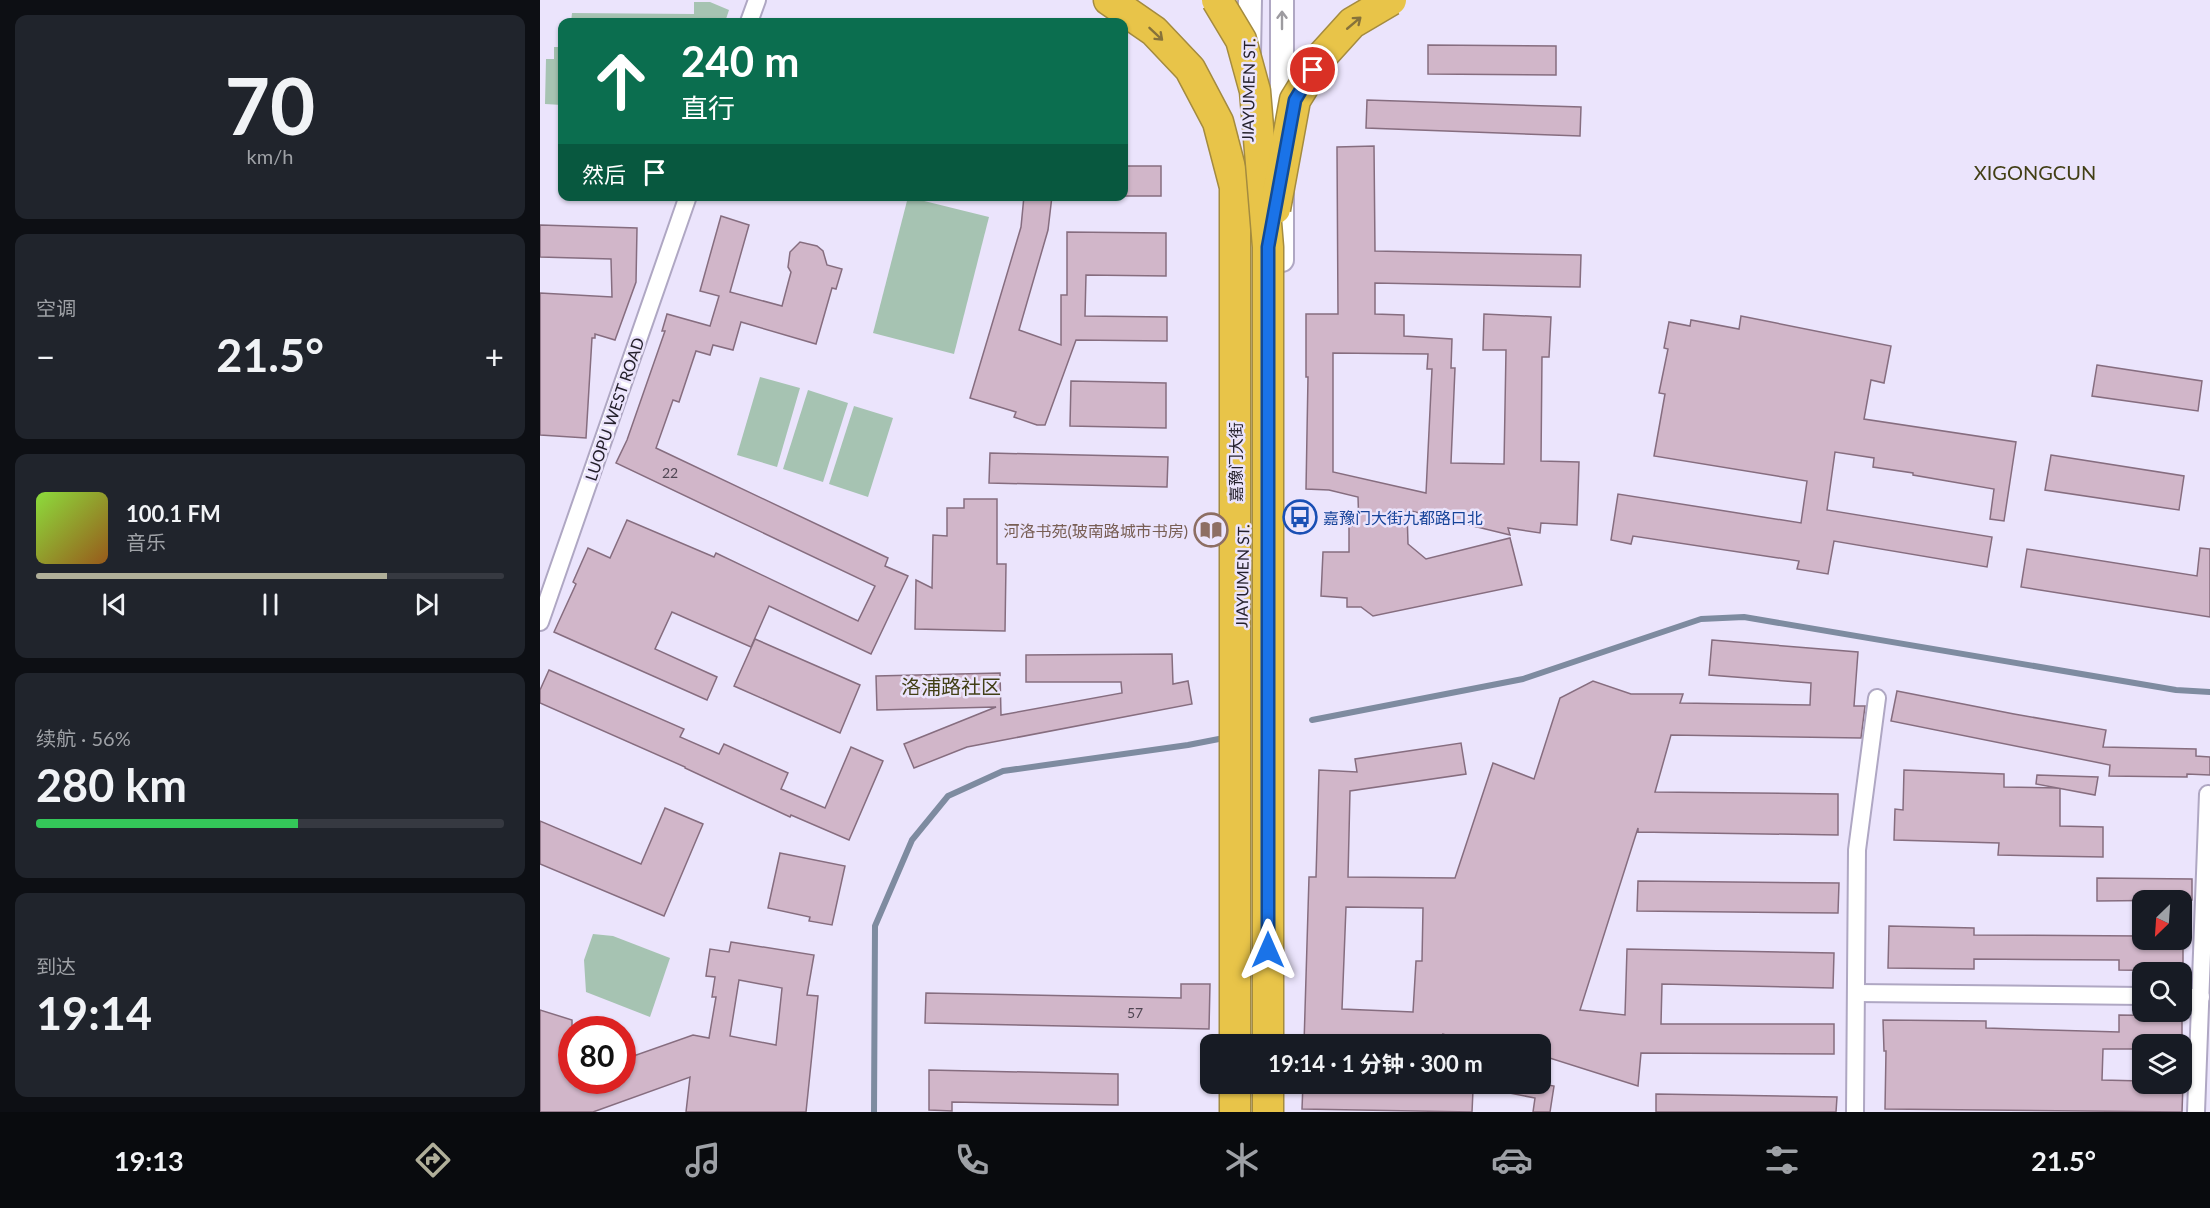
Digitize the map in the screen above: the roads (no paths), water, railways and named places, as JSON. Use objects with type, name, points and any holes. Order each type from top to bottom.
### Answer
[{"type":"highway","name":"嘉豫门大街","points":[[1109,0],[1154,31],[1191,69],[1218,122],[1235,187],[1235,1034]]},
{"type":"highway","name":"嘉豫门大街","points":[[1217,0],[1241,39],[1255,91],[1268,247],[1268,1034]]},
{"type":"highway","points":[[1268,247],[1295,100],[1323,55],[1352,23],[1391,0]]},
{"type":"highway","points":[[1235,1094],[1235,1112]]},
{"type":"highway","points":[[1268,1094],[1268,1112]]},
{"type":"main road","name":"JIAYUMEN ST.","points":[[1235,1034],[1250,0]]},
{"type":"main road","name":"JIAYUMEN ST.","points":[[1282,0],[1282,1034]]},
{"type":"main road","points":[[1282,1094],[1282,1112]]},
{"type":"street","points":[[750,18],[757,0]]},
{"type":"street","name":"LUOPU WEST ROAD","points":[[540,622],[686,201]]},
{"type":"street","points":[[1855,1112],[1857,850],[1877,699]]},
{"type":"street","points":[[2196,1112],[2208,794]]},
{"type":"street","points":[[1856,993],[2132,996]]},
{"type":"street","points":[[2192,997],[2200,997]]},
{"type":"waterway","points":[[1312,720],[1523,679],[1701,619],[1744,617],[2176,690],[2210,692]]},
{"type":"waterway","points":[[874,1112],[875,926],[912,840],[948,796],[1003,771],[1224,738]]},
{"type":"place","name":"嘉豫门大街九都路口北","points":[[1300,517]]},
{"type":"place","name":"河洛书苑(玻南路城市书房)","points":[[1211,530]]},
{"type":"district","name":"XIGONGCUN","points":[[2035,172]]},
{"type":"district","name":"洛浦路社区","points":[[951,686]]}]
